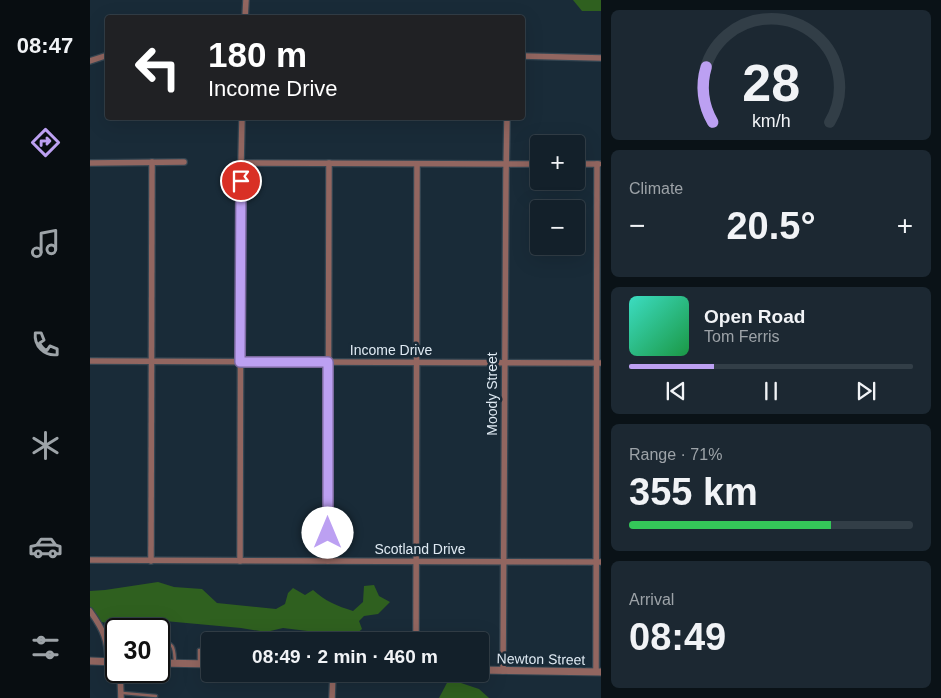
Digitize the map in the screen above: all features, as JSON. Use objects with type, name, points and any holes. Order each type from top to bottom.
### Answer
[{"type":"street","points":[[245,15],[246,0]]},
{"type":"street","points":[[90,61],[105,56]]},
{"type":"street","points":[[525,56],[601,58]]},
{"type":"street","points":[[240,561],[240,163],[242,120]]},
{"type":"street","name":"Moody Street","points":[[503,671],[507,120]]},
{"type":"street","points":[[150,561],[152,162]]},
{"type":"street","points":[[90,163],[184,162]]},
{"type":"street","points":[[240,163],[530,164]]},
{"type":"street","points":[[328,164],[328,561]]},
{"type":"street","points":[[416,632],[417,164]]},
{"type":"street","points":[[585,164],[599,164],[599,672]]},
{"type":"street","name":"Income Drive","points":[[90,362],[599,363]]},
{"type":"street","name":"Scotland Drive","points":[[90,560],[599,562]]},
{"type":"street","points":[[91,615],[105,636]]},
{"type":"street","points":[[90,662],[105,662]]},
{"type":"street","points":[[170,664],[201,664]]},
{"type":"street","name":"Newton Street","points":[[489,670],[599,672]]},
{"type":"street","points":[[332,698],[333,682]]},
{"type":"street","points":[[120,683],[121,696]]},
{"type":"lane","points":[[170,645],[173,647],[175,664]]},
{"type":"lane","points":[[121,696],[156,696]]},
{"type":"green space","points":[[573,0],[601,0],[601,11],[582,11]]},
{"type":"green space","points":[[158,582],[174,587],[202,589],[217,603],[276,609],[285,604],[288,593],[293,588],[305,595],[313,590],[332,603],[353,611],[363,602],[364,586],[374,585],[379,596],[390,602],[378,614],[364,616],[359,621],[362,629],[358,632],[316,632],[283,628],[266,632],[170,621],[170,618],[105,618],[105,623],[101,622],[90,607],[90,591]]},
{"type":"green space","points":[[447,682],[458,682],[479,689],[489,698],[439,698]]},
{"type":"route","points":[[241,181],[240,362],[328,362],[328,533]]}]
